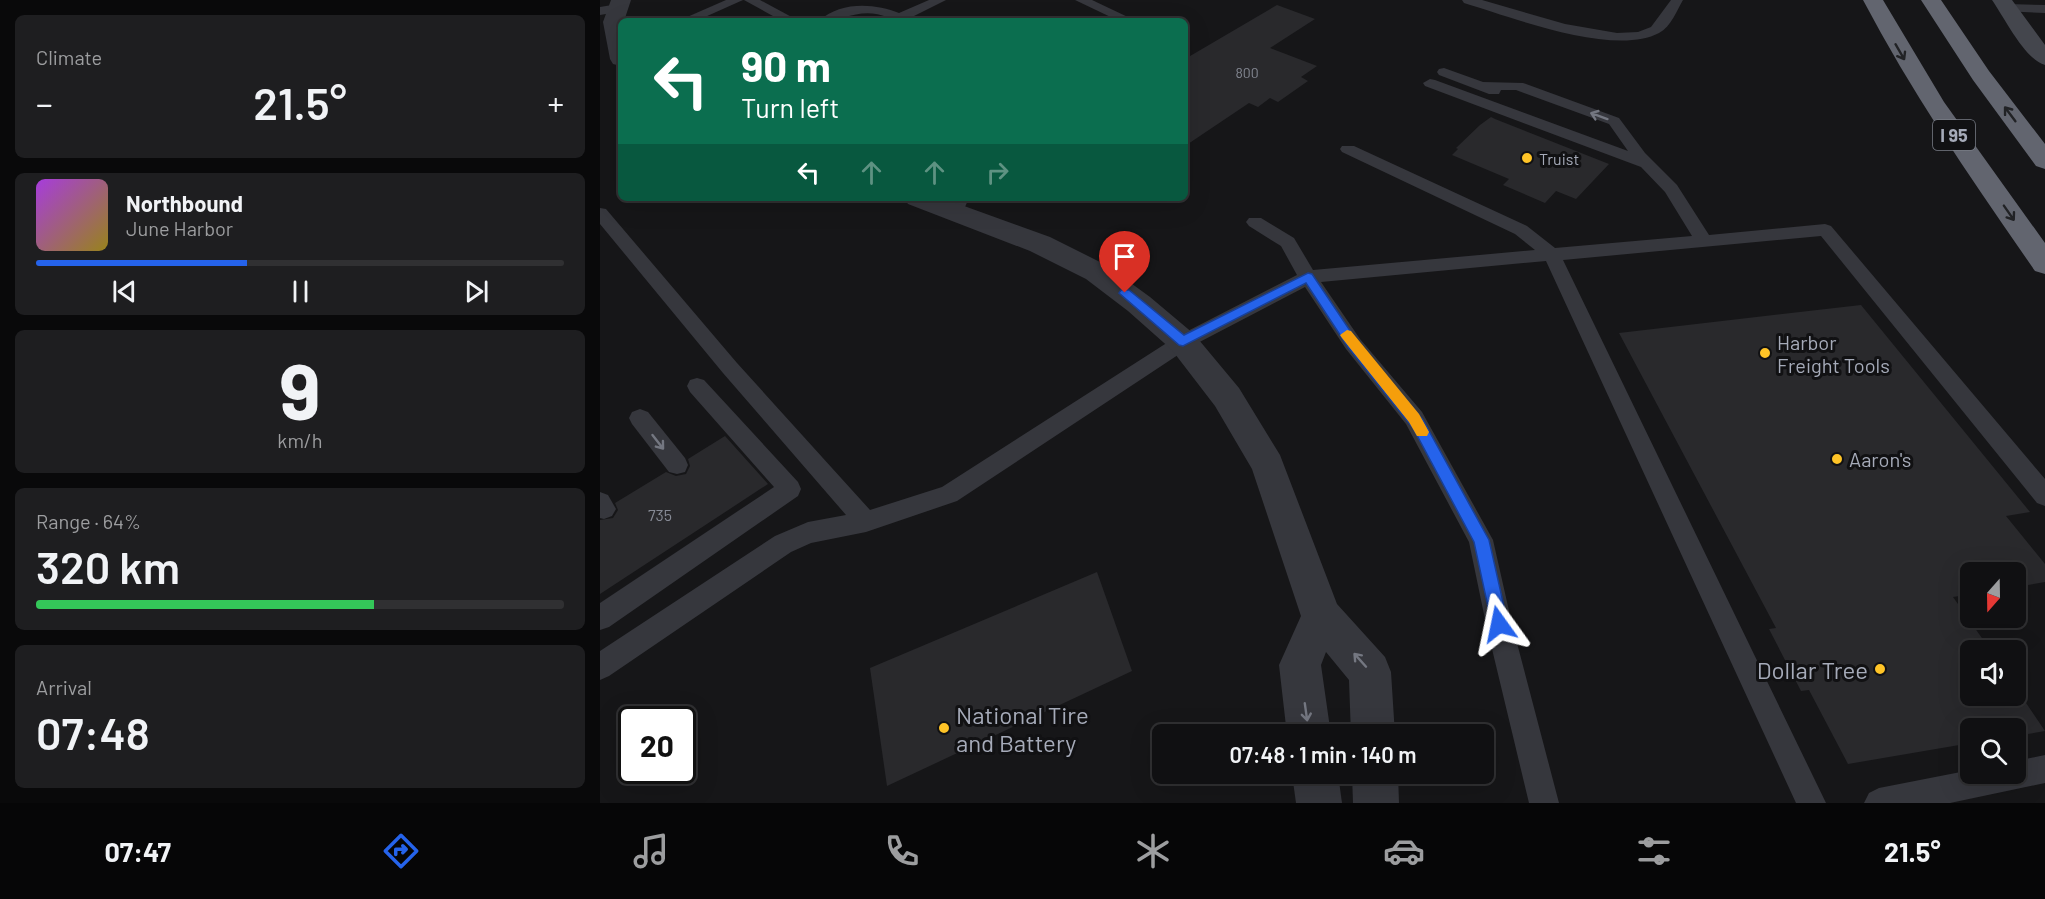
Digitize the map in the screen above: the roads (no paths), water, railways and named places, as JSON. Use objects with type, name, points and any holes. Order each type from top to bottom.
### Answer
[{"type":"highway","name":"I 95","points":[[1873,0],[1900,53],[2045,264]]},
{"type":"highway","points":[[1931,0],[1981,75],[2045,161]]},
{"type":"main road","points":[[2005,4],[2030,42],[2045,58]]},
{"type":"street","points":[[613,6],[613,22],[618,45]]},
{"type":"street","points":[[935,201],[958,205],[1096,272],[1139,304],[1183,342],[1227,397],[1268,465],[1321,616],[1371,672],[1373,724]]},
{"type":"street","points":[[1308,724],[1300,665],[1321,616]]},
{"type":"street","points":[[1316,784],[1319,803]]},
{"type":"street","points":[[1375,784],[1376,803]]},
{"type":"lane","points":[[692,18],[737,0]]},
{"type":"lane","points":[[750,0],[786,18]]},
{"type":"lane","points":[[900,18],[940,0]]},
{"type":"lane","points":[[1081,0],[1123,18]]},
{"type":"lane","points":[[1468,0],[1570,29],[1622,38],[1644,36],[1658,29],[1677,0]]},
{"type":"lane","points":[[2005,4],[2045,9]]},
{"type":"lane","points":[[834,18],[863,7],[876,8],[893,18]]},
{"type":"lane","points":[[1437,78],[1477,106],[1649,165]]},
{"type":"lane","points":[[1437,78],[1481,86],[1609,135],[1649,165],[1671,189],[1704,241]]},
{"type":"lane","points":[[1437,78],[1509,106]]},
{"type":"lane","points":[[1533,116],[1649,165]]},
{"type":"lane","points":[[1348,149],[1521,230],[1552,255],[1811,803]]},
{"type":"lane","points":[[600,213],[724,361],[866,522]]},
{"type":"lane","points":[[1255,222],[1288,242],[1308,277],[1353,344],[1414,418],[1481,540],[1499,624],[1544,803]]},
{"type":"lane","points":[[600,666],[783,544],[808,533],[866,522],[949,494],[1183,342],[1308,277],[1825,230],[2045,496]]},
{"type":"lane","points":[[600,618],[645,576],[722,524],[790,489],[697,386]]},
{"type":"lane","points":[[640,418],[676,465]]},
{"type":"lane","points":[[1879,803],[2045,769]]},
{"type":"place","name":"Truist","points":[[1527,158]]},
{"type":"place","name":"Harbor Freight Tools","points":[[1765,353]]},
{"type":"place","name":"Aaron's","points":[[1837,459]]},
{"type":"place","name":"Dollar Tree","points":[[1880,669]]},
{"type":"place","name":"National Tire and Battery","points":[[944,728]]}]
